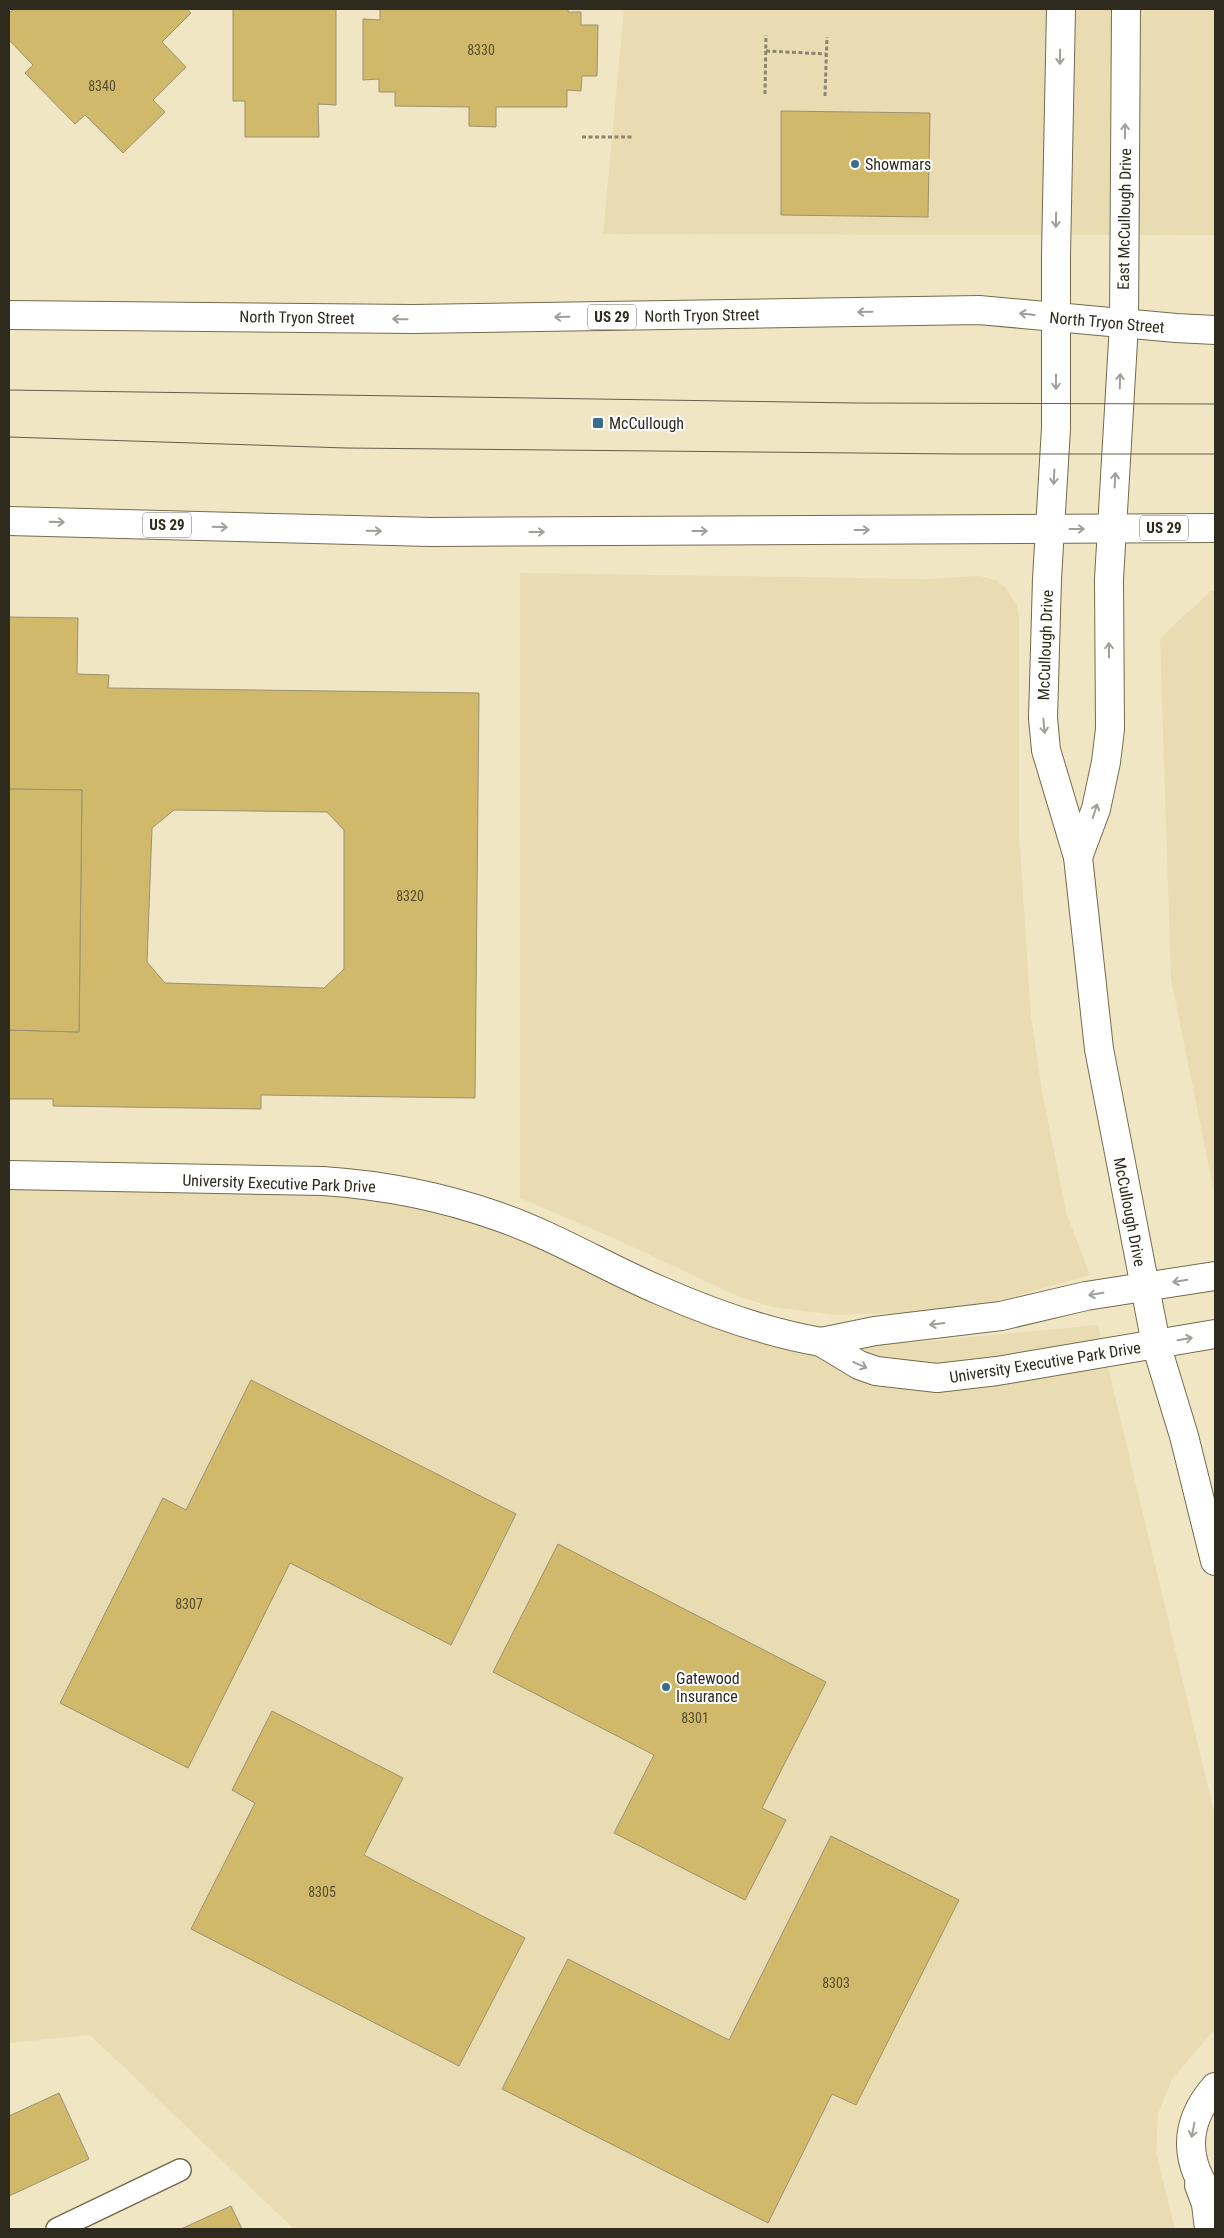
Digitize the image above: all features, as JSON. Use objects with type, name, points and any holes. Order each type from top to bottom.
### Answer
[{"type":"street","points":[[1055,317],[1061,9]]},
{"type":"street","name":"East McCullough Drive","points":[[1117,430],[1124,324],[1126,9]]},
{"type":"street","name":"North Tryon Street","points":[[9,315],[423,319],[979,310],[1124,324],[1215,330]]},
{"type":"street","name":"McCullough Drive","points":[[1055,317],[1056,428],[1046,604],[1043,718],[1046,750],[1078,857],[1099,1049],[1156,1344],[1184,1436],[1215,1561]]},
{"type":"street","name":"McCullough Drive","points":[[1078,857],[1096,809],[1106,762],[1110,729],[1109,579],[1117,430]]},
{"type":"street","name":"US 29","points":[[9,520],[432,532],[1215,528]]},
{"type":"street","name":"University Executive Park Drive","points":[[9,1175],[323,1181],[369,1184],[413,1192],[498,1216],[555,1240],[658,1290],[735,1322],[821,1342],[860,1365],[876,1371],[937,1378],[996,1371],[1215,1334]]},
{"type":"street","name":"University Executive Park Drive","points":[[821,1342],[875,1331],[1001,1316],[1060,1301],[1215,1276]]},
{"type":"street","points":[[1209,2229],[1206,2204],[1195,2172],[1191,2153],[1191,2134],[1196,2115],[1204,2100],[1215,2088]]},
{"type":"street","points":[[1195,2172],[1215,2202]]},
{"type":"lane","points":[[57,2229],[180,2170]]},
{"type":"path","points":[[765,94],[766,35]]},
{"type":"path","points":[[825,96],[827,37]]},
{"type":"path","points":[[766,51],[826,54]]},
{"type":"path","points":[[582,137],[632,137]]},
{"type":"shaded area","points":[[624,9],[1215,9],[1215,235],[603,234]]},
{"type":"shaded area","points":[[520,573],[924,579],[980,576],[996,580],[1006,588],[1017,605],[1019,618],[1019,833],[1031,1017],[1042,1091],[1066,1212],[1090,1275],[965,1310],[837,1315],[772,1307],[737,1296],[618,1240],[520,1198]]},
{"type":"shaded area","points":[[1211,591],[1215,591],[1215,1197],[1171,979],[1160,638]]},
{"type":"shaded area","points":[[9,1173],[417,1191],[804,1336],[909,1343],[1098,1325],[1215,1816],[1215,2029],[1172,2079],[1158,2114],[1156,2152],[1175,2229],[294,2229],[90,2035],[9,2043]]},
{"type":"building","points":[[14,9],[187,9],[191,13],[162,42],[186,67],[153,100],[165,112],[123,153],[85,115],[75,124],[25,73],[33,65],[9,40],[9,13]]},
{"type":"building","points":[[233,9],[336,9],[336,105],[318,104],[319,137],[245,137],[245,101],[233,101]]},
{"type":"building","points":[[380,9],[568,9],[568,12],[581,12],[581,25],[598,25],[597,76],[582,76],[581,91],[567,90],[567,107],[496,107],[496,127],[469,126],[469,107],[395,106],[395,92],[379,92],[379,79],[363,80],[363,19],[380,20]]},
{"type":"building","name":"Showmars","points":[[781,111],[930,113],[928,217],[781,215]]},
{"type":"building","points":[[9,617],[78,618],[77,674],[109,675],[108,688],[479,693],[475,1098],[261,1095],[261,1109],[53,1106],[53,1099],[9,1099],[9,1030],[79,1032],[82,790],[9,789]],"holes":[[[174,810],[327,812],[344,830],[344,969],[324,988],[165,983],[147,962],[152,828]]]},
{"type":"building","points":[[9,789],[82,790],[79,1032],[9,1030]]},
{"type":"building","points":[[251,1380],[516,1514],[451,1645],[290,1563],[188,1768],[60,1703],[163,1498],[186,1510]]},
{"type":"building","points":[[558,1544],[826,1682],[762,1808],[786,1820],[745,1900],[614,1833],[654,1755],[493,1672]]},
{"type":"building","points":[[272,1711],[403,1778],[364,1855],[525,1938],[459,2066],[191,1929],[255,1803],[232,1790]]},
{"type":"building","points":[[831,1836],[959,1900],[856,2105],[832,2094],[768,2223],[502,2089],[568,1959],[729,2040]]},
{"type":"building","points":[[59,2093],[89,2159],[9,2196],[9,2116]]},
{"type":"building","points":[[231,2206],[242,2229],[181,2229]]},
{"type":"tram line","points":[[9,390],[856,403],[1215,404]]},
{"type":"tram line","points":[[9,437],[346,448],[959,454],[1215,454]]},
{"type":"place","name":"Showmars","points":[[855,164]]},
{"type":"place","name":"McCullough","points":[[598,423]]},
{"type":"place","name":"Gatewood Insurance","points":[[666,1687]]}]
